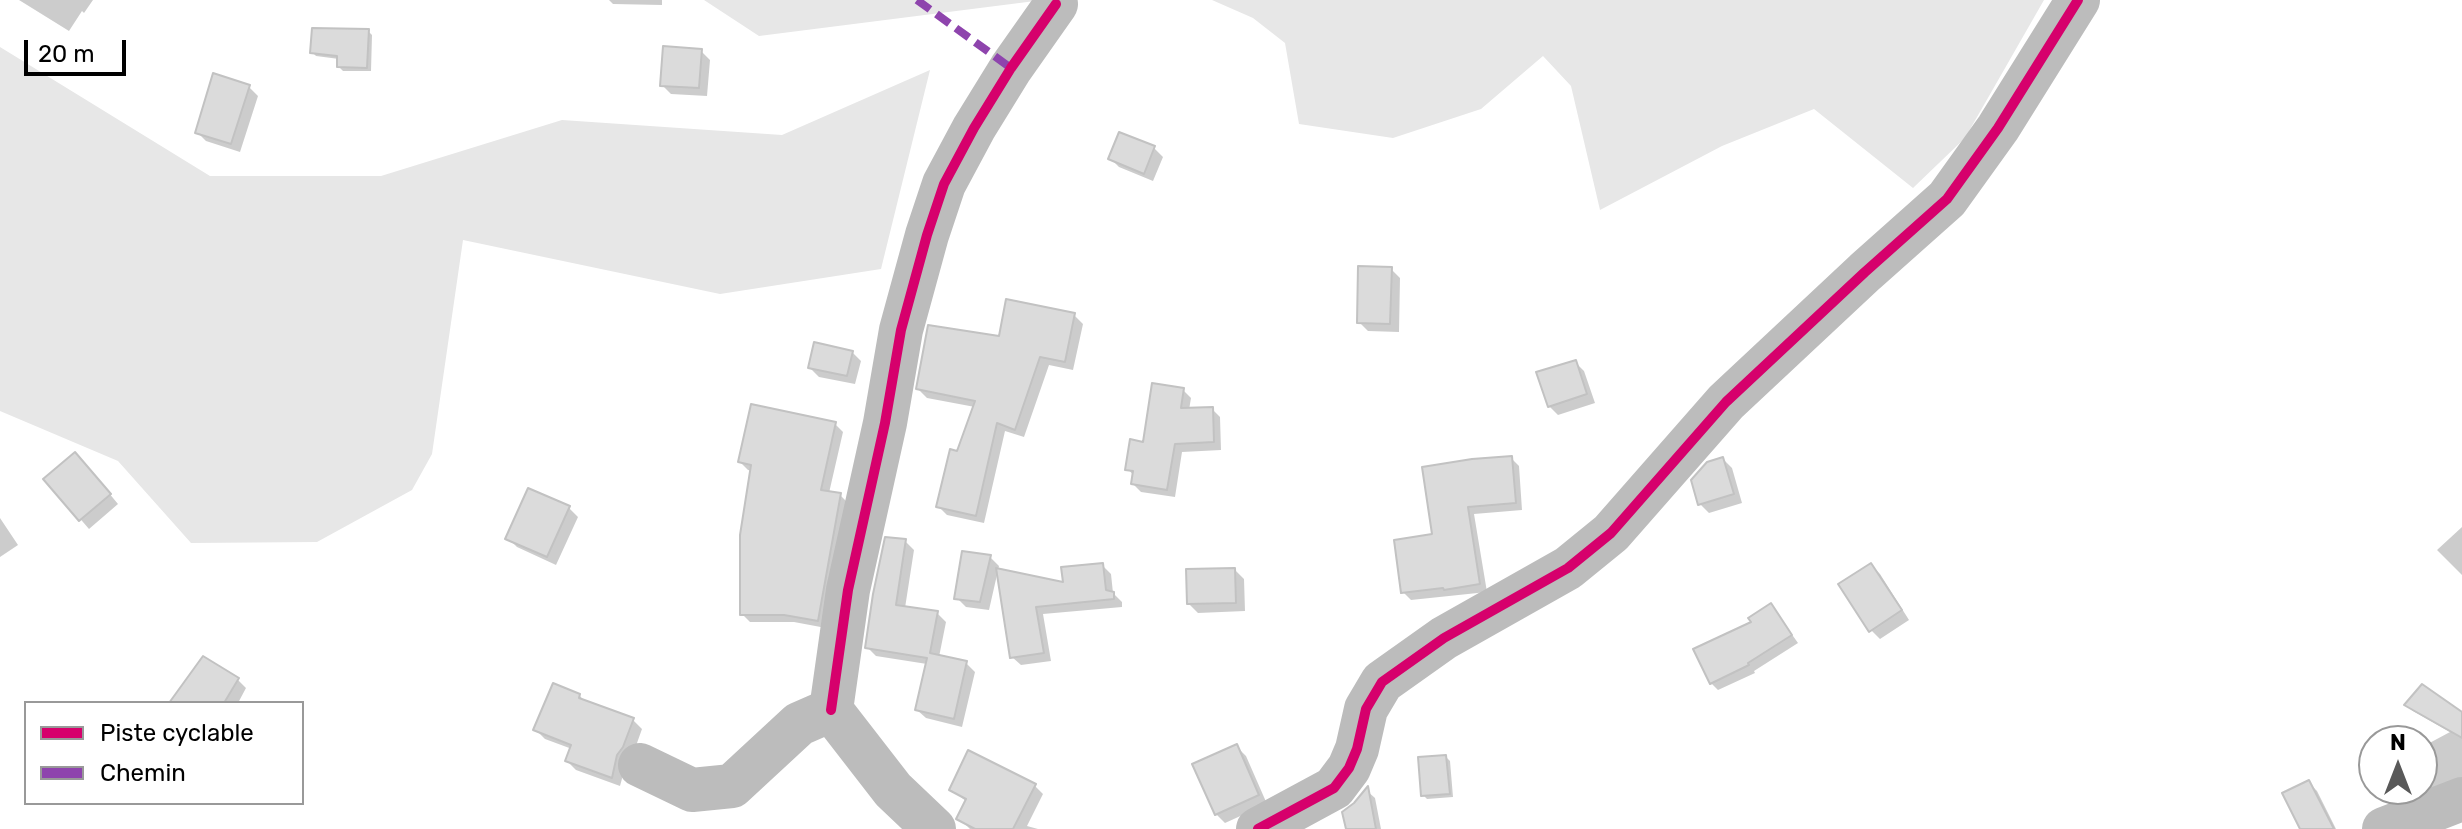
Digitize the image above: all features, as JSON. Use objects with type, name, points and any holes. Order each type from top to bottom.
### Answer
[{"type":"street","points":[[1258,829],[1334,788],[1349,768],[1357,749],[1366,709],[1382,682],[1444,638],[1568,568],[1611,533],[1726,402],[1947,199],[1998,128],[2078,0]]},
{"type":"street","points":[[934,829],[893,790],[831,710],[848,590],[885,423],[901,330],[944,184],[1011,68],[1056,4]]},
{"type":"street","points":[[640,765],[692,790],[732,786],[799,724],[831,710]]},
{"type":"street","points":[[2384,829],[2462,799]]},
{"type":"shaded area","points":[[704,0],[1043,0],[759,36]]},
{"type":"shaded area","points":[[1212,0],[2044,0],[1965,138],[1913,188],[1814,109],[1722,146],[1600,210],[1571,86],[1543,56],[1481,109],[1393,138],[1299,124],[1285,43],[1253,18]]},
{"type":"shaded area","points":[[0,47],[210,176],[381,176],[562,120],[782,135],[930,70],[881,269],[720,294],[463,240],[432,454],[412,490],[317,542],[191,543],[118,461],[0,411]]},
{"type":"building","points":[[312,28],[369,29],[367,68],[337,67],[337,56],[310,53]]},
{"type":"building","points":[[663,46],[702,49],[699,88],[660,86]]},
{"type":"building","points":[[213,73],[250,85],[231,144],[195,133]]},
{"type":"building","points":[[1119,132],[1155,146],[1144,174],[1108,159]]},
{"type":"building","points":[[1358,266],[1392,267],[1390,324],[1357,323]]},
{"type":"building","points":[[1006,299],[1075,313],[1065,362],[1040,357],[1015,430],[997,423],[976,516],[936,507],[950,449],[957,451],[975,401],[916,389],[928,325],[999,336]]},
{"type":"building","points":[[814,342],[853,351],[847,376],[808,368]]},
{"type":"building","points":[[1576,360],[1587,394],[1548,407],[1536,372]]},
{"type":"building","points":[[1152,383],[1184,388],[1181,408],[1213,407],[1214,442],[1175,444],[1167,490],[1131,484],[1133,471],[1125,470],[1130,439],[1143,442]]},
{"type":"building","points":[[751,404],[836,422],[821,490],[841,493],[818,621],[784,615],[740,615],[740,535],[751,465],[738,462]]},
{"type":"building","points":[[75,452],[111,494],[79,521],[43,479]]},
{"type":"building","points":[[1512,456],[1516,503],[1468,507],[1480,584],[1401,593],[1394,540],[1432,534],[1422,467]]},
{"type":"building","points":[[1723,457],[1734,494],[1698,505],[1691,480],[1707,462]]},
{"type":"building","points":[[528,488],[570,506],[547,557],[505,539]]},
{"type":"building","points":[[885,537],[906,539],[896,605],[938,611],[930,653],[967,661],[954,719],[915,710],[927,658],[865,648]]},
{"type":"building","points":[[962,551],[991,555],[980,602],[954,599]]},
{"type":"building","points":[[1103,563],[1106,590],[1114,592],[1114,599],[1036,607],[1044,653],[1010,658],[996,568],[1063,582],[1061,567]]},
{"type":"building","points":[[1871,563],[1902,610],[1869,632],[1838,584]]},
{"type":"building","points":[[1235,568],[1236,603],[1187,604],[1186,569]]},
{"type":"building","points":[[1771,603],[1792,635],[1749,665],[1710,684],[1693,649],[1751,622],[1748,618]]},
{"type":"building","points":[[203,656],[239,678],[225,701],[170,701]]},
{"type":"building","points":[[553,683],[580,694],[579,698],[634,718],[617,755],[612,778],[565,761],[571,745],[533,730]]},
{"type":"building","points":[[2422,684],[2462,712],[2462,738],[2404,705]]},
{"type":"building","points":[[1237,744],[1259,795],[1215,815],[1192,764]]},
{"type":"building","points":[[968,750],[1036,784],[1013,829],[975,829],[956,819],[966,799],[949,790]]},
{"type":"building","points":[[1446,755],[1450,794],[1421,796],[1418,757]]},
{"type":"building","points":[[2309,780],[2334,829],[2300,829],[2282,793]]},
{"type":"building","points":[[1368,786],[1376,829],[1346,829],[1342,812]]},
{"type":"marked path","points":[[917,0],[1011,68]]},
{"type":"cycle path","points":[[1258,829],[1334,788],[1349,768],[1357,749],[1366,709],[1382,682],[1444,638],[1568,568],[1611,533],[1726,402],[1947,199],[1998,128],[2078,0]]},
{"type":"cycle path","points":[[831,710],[848,590],[885,423],[901,330],[927,235],[944,184],[974,128],[1056,4]]}]
